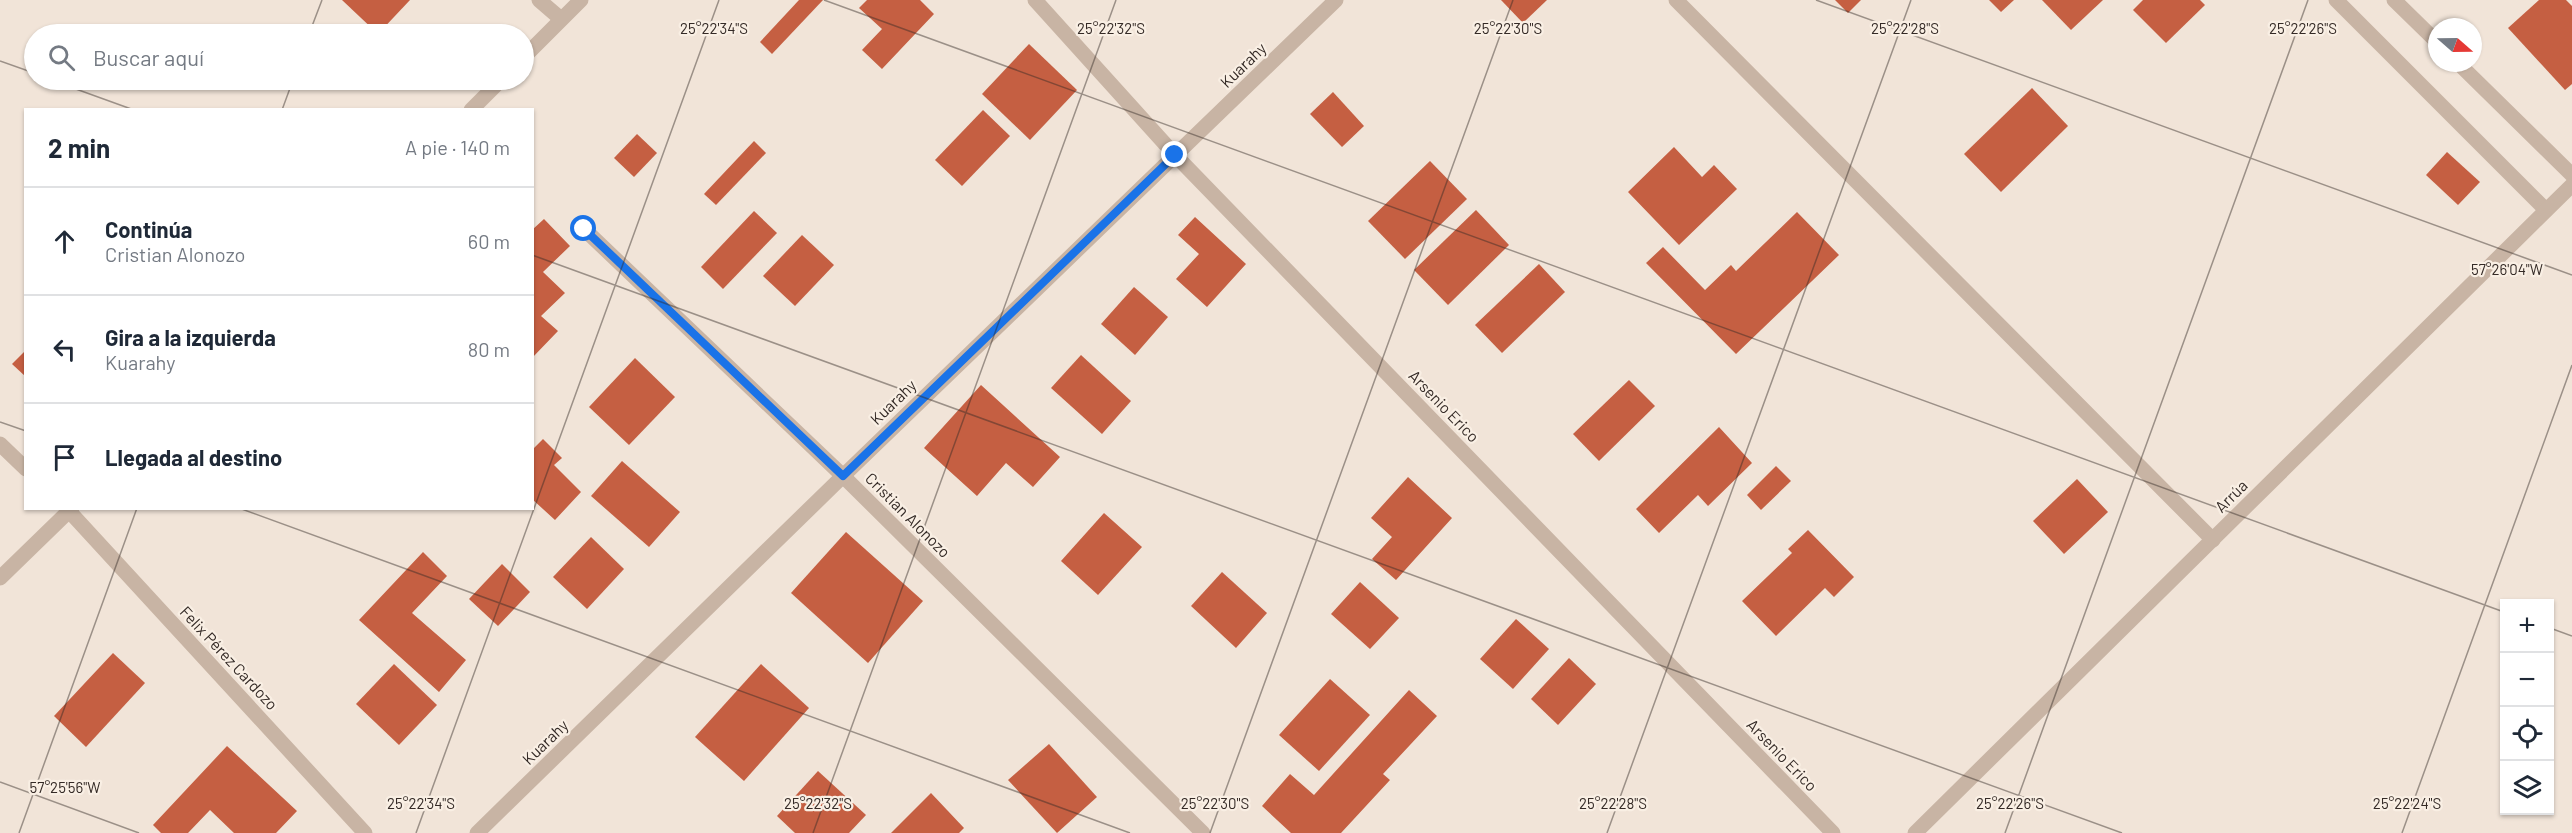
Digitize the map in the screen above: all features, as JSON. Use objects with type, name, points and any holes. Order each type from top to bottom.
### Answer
[{"type":"street","points":[[539,0],[561,19]]},
{"type":"street","points":[[534,47],[581,0]]},
{"type":"street","name":"Arsenio Erico","points":[[1035,0],[1175,155],[1833,833]]},
{"type":"street","name":"Kuarahy","points":[[477,833],[1336,0]]},
{"type":"street","points":[[1676,0],[2213,540]]},
{"type":"street","points":[[2336,0],[2546,210]]},
{"type":"street","points":[[2394,0],[2428,33]]},
{"type":"street","points":[[2467,72],[2572,175]]},
{"type":"street","points":[[473,108],[491,90]]},
{"type":"street","name":"Arrúa","points":[[1915,833],[2572,185]]},
{"type":"street","name":"Cristian Alonozo","points":[[584,229],[843,476],[1203,833]]},
{"type":"street","points":[[0,444],[24,467]]},
{"type":"street","points":[[0,578],[68,510]]},
{"type":"street","name":"Felix Pérez Cardozo","points":[[70,510],[365,833]]},
{"type":"building","points":[[342,0],[410,0],[387,24],[367,24]]},
{"type":"building","points":[[799,0],[823,0],[772,54],[760,42]]},
{"type":"building","points":[[867,0],[920,0],[934,14],[882,69],[862,50],[882,29],[859,8]]},
{"type":"building","points":[[1501,0],[1547,0],[1523,23]]},
{"type":"building","points":[[1835,0],[1861,0],[1848,13]]},
{"type":"building","points":[[1989,0],[2014,0],[2001,12]]},
{"type":"building","points":[[2042,0],[2103,0],[2071,30]]},
{"type":"building","points":[[2143,0],[2200,0],[2205,5],[2166,43],[2133,10]]},
{"type":"building","points":[[2539,0],[2566,0],[2572,6],[2572,84],[2565,90],[2508,28]]},
{"type":"building","points":[[1029,44],[1077,90],[1030,140],[982,94]]},
{"type":"building","points":[[2032,88],[2068,126],[2001,192],[1964,154]]},
{"type":"building","points":[[1333,92],[1364,126],[1342,147],[1310,114]]},
{"type":"building","points":[[983,110],[1010,136],[962,186],[935,160]]},
{"type":"building","points":[[637,134],[657,153],[634,177],[614,158]]},
{"type":"building","points":[[754,141],[766,153],[716,205],[704,194]]},
{"type":"building","points":[[1674,147],[1702,177],[1714,165],[1737,189],[1679,245],[1628,192]]},
{"type":"building","points":[[2447,152],[2480,182],[2458,205],[2426,175]]},
{"type":"building","points":[[1430,161],[1467,199],[1405,259],[1368,221]]},
{"type":"building","points":[[1476,210],[1509,245],[1448,305],[1414,270]]},
{"type":"building","points":[[754,211],[777,233],[723,289],[701,267]]},
{"type":"building","points":[[1797,212],[1839,255],[1736,354],[1646,263],[1663,247],[1705,290],[1731,265],[1736,271]]},
{"type":"building","points":[[1195,217],[1246,264],[1207,307],[1176,279],[1199,254],[1178,235]]},
{"type":"building","points":[[544,219],[570,246],[543,272],[565,293],[541,316],[558,331],[534,356],[534,228]]},
{"type":"building","points":[[802,235],[834,265],[795,306],[763,276]]},
{"type":"building","points":[[1539,264],[1565,292],[1502,353],[1475,325]]},
{"type":"building","points":[[1134,287],[1168,317],[1135,355],[1101,324]]},
{"type":"building","points":[[24,352],[24,375],[12,364]]},
{"type":"building","points":[[1081,355],[1131,401],[1102,434],[1051,388]]},
{"type":"building","points":[[635,358],[675,397],[629,445],[589,407]]},
{"type":"building","points":[[1629,380],[1655,406],[1599,461],[1573,434]]},
{"type":"building","points":[[981,385],[1060,457],[1033,487],[1006,463],[977,496],[924,448]]},
{"type":"building","points":[[1719,427],[1752,463],[1708,506],[1698,495],[1659,533],[1636,509]]},
{"type":"building","points":[[543,439],[562,458],[554,465],[581,492],[555,520],[534,501],[534,448]]},
{"type":"building","points":[[622,461],[680,512],[649,547],[591,496]]},
{"type":"building","points":[[1776,466],[1791,481],[1761,510],[1747,495]]},
{"type":"building","points":[[1408,477],[1452,518],[1396,580],[1372,559],[1392,537],[1371,518]]},
{"type":"building","points":[[2077,479],[2108,512],[2064,554],[2033,521]]},
{"type":"building","points":[[1104,513],[1142,547],[1098,595],[1061,561]]},
{"type":"building","points":[[1808,530],[1854,577],[1834,597],[1825,588],[1776,636],[1742,601],[1792,553],[1788,549]]},
{"type":"building","points":[[846,532],[923,601],[868,663],[791,593]]},
{"type":"building","points":[[591,537],[624,569],[587,609],[553,577]]},
{"type":"building","points":[[423,552],[447,576],[412,613],[466,660],[439,692],[359,620]]},
{"type":"building","points":[[502,564],[530,592],[498,626],[469,599]]},
{"type":"building","points":[[1222,572],[1267,613],[1236,648],[1191,606]]},
{"type":"building","points":[[1360,582],[1399,618],[1370,649],[1331,614]]},
{"type":"building","points":[[1516,619],[1549,649],[1513,689],[1480,659]]},
{"type":"building","points":[[113,653],[145,683],[86,747],[54,716]]},
{"type":"building","points":[[1569,658],[1596,684],[1558,725],[1531,699]]},
{"type":"building","points":[[394,664],[437,705],[399,745],[356,704]]},
{"type":"building","points":[[761,664],[809,708],[744,781],[695,737]]},
{"type":"building","points":[[1330,679],[1370,715],[1319,771],[1279,735]]},
{"type":"building","points":[[1409,690],[1437,716],[1383,774],[1390,780],[1341,833],[1291,833],[1262,806],[1290,774],[1314,795]]},
{"type":"building","points":[[1049,744],[1097,797],[1057,833],[1008,780]]},
{"type":"building","points":[[227,746],[297,811],[276,833],[234,833],[210,810],[188,833],[161,833],[153,825]]},
{"type":"building","points":[[818,771],[866,815],[849,833],[795,833],[777,816]]},
{"type":"building","points":[[931,793],[964,828],[959,833],[891,833]]},
{"type":"route","points":[[584,229],[843,476],[1175,155]]}]
